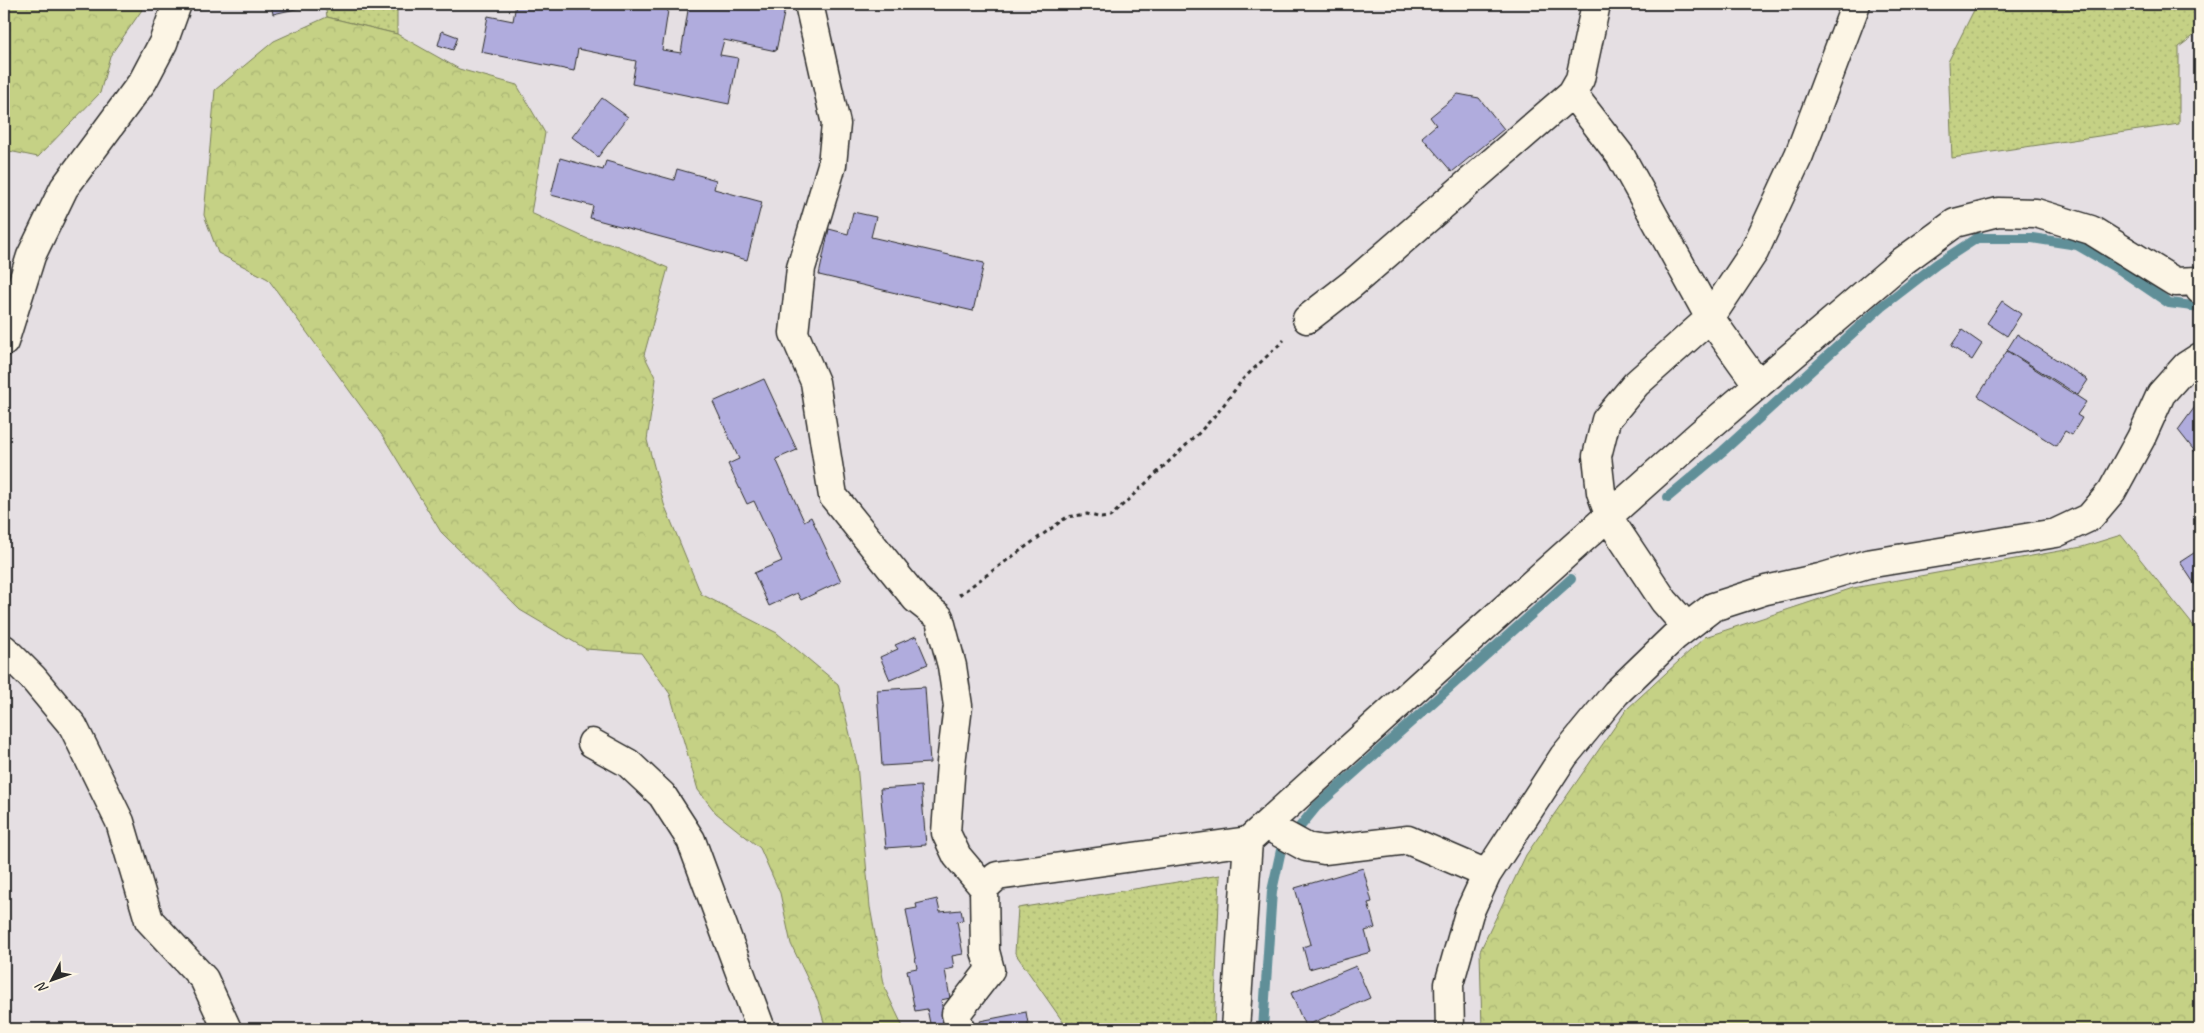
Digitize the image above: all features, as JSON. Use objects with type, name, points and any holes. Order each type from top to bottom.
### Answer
[{"type":"street","points":[[4,342],[31,256],[64,188],[143,81],[163,43],[177,4]]},
{"type":"street","points":[[809,4],[836,124],[832,165],[801,268],[794,333],[815,382],[833,496],[916,599],[939,617],[952,666],[958,706],[951,763],[946,833],[957,856],[984,888],[985,951],[990,970],[956,1014],[960,1029]]},
{"type":"street","points":[[1307,319],[1359,278],[1572,93],[1580,79],[1596,4]]},
{"type":"street","points":[[1687,627],[1664,602],[1612,523],[1601,492],[1596,456],[1606,420],[1636,384],[1710,318],[1754,252],[1799,155],[1856,4]]},
{"type":"street","points":[[1572,93],[1620,155],[1710,318],[1758,385]]},
{"type":"street","points":[[1235,1029],[1257,833],[1609,515],[1903,261],[1955,223],[1998,212],[2036,213],[2091,230],[2175,282],[2199,286]]},
{"type":"street","points":[[1450,1029],[1449,984],[1469,913],[1487,874],[1564,756],[1616,693],[1687,627],[1712,607],[1766,590],[1820,578],[1867,564],[2056,533],[2090,517],[2112,490],[2141,438],[2161,394],[2186,366],[2200,357]]},
{"type":"street","points":[[4,649],[33,678],[73,726],[120,822],[149,920],[204,979],[227,1029]]},
{"type":"street","points":[[592,743],[628,763],[662,795],[691,840],[761,1029]]},
{"type":"street","points":[[984,888],[997,876],[1257,833],[1306,848],[1324,850],[1408,840],[1487,874]]},
{"type":"path","points":[[939,617],[953,599],[1067,517],[1087,514],[1101,518],[1110,517],[1198,434],[1219,411],[1243,379],[1307,319]]},
{"type":"green space","points":[[4,4],[146,4],[110,56],[100,93],[38,157],[4,150]]},
{"type":"green space","points":[[325,4],[397,4],[397,34],[327,17]]},
{"type":"green space","points":[[1977,4],[2200,4],[2200,31],[2179,47],[2179,124],[1952,158],[1948,62]]},
{"type":"green space","points":[[327,17],[397,34],[459,69],[517,85],[545,133],[531,213],[588,239],[618,246],[668,268],[644,355],[656,379],[647,440],[664,504],[701,594],[777,633],[838,684],[857,764],[870,907],[885,989],[904,1029],[822,1029],[825,1026],[818,1001],[791,944],[780,893],[760,848],[716,813],[698,790],[670,694],[641,653],[586,649],[520,610],[441,532],[384,438],[268,279],[218,253],[204,215],[215,90],[274,41]]},
{"type":"green space","points":[[2121,535],[2200,634],[2200,1029],[1482,1029],[1480,951],[1526,855],[1627,709],[1705,637],[1853,588],[2082,547]]},
{"type":"green space","points":[[1220,875],[1214,1029],[1068,1029],[1015,953],[1018,908]]},
{"type":"building","points":[[271,4],[299,4],[300,8],[273,14]]},
{"type":"building","points":[[516,4],[669,4],[662,50],[681,53],[689,4],[786,4],[776,51],[724,40],[720,55],[738,58],[729,104],[632,84],[636,61],[578,49],[574,71],[481,52],[488,16],[513,21]]},
{"type":"building","points":[[442,31],[458,37],[453,50],[438,45]]},
{"type":"building","points":[[1458,94],[1479,98],[1504,129],[1452,172],[1422,137],[1436,125],[1430,117]]},
{"type":"building","points":[[602,98],[628,117],[598,157],[572,137]]},
{"type":"building","points":[[560,158],[603,170],[606,161],[674,180],[677,169],[716,180],[714,189],[762,202],[747,260],[590,218],[593,206],[551,195]]},
{"type":"building","points":[[853,212],[876,217],[871,237],[984,263],[973,311],[819,275],[829,229],[848,234]]},
{"type":"building","points":[[2002,301],[2021,314],[2007,336],[1987,323]]},
{"type":"building","points":[[1962,330],[1982,344],[1972,360],[1951,346]]},
{"type":"building","points":[[2017,334],[2088,380],[2078,395],[2007,350]]},
{"type":"building","points":[[2007,351],[2086,402],[2077,415],[2082,418],[2072,435],[2065,431],[2056,446],[1978,396]]},
{"type":"building","points":[[764,379],[797,450],[776,459],[804,521],[811,517],[841,581],[801,600],[797,593],[769,606],[754,573],[782,561],[754,501],[747,504],[728,464],[739,459],[713,402]]},
{"type":"building","points":[[2200,400],[2200,458],[2178,430]]},
{"type":"building","points":[[2197,551],[2200,557],[2200,592],[2180,562]]},
{"type":"building","points":[[916,636],[928,664],[890,680],[880,657],[898,649],[895,645]]},
{"type":"building","points":[[925,687],[930,763],[882,766],[877,690]]},
{"type":"building","points":[[921,786],[926,845],[886,848],[880,789]]},
{"type":"building","points":[[1363,868],[1372,902],[1368,903],[1375,928],[1365,931],[1371,952],[1309,969],[1303,947],[1311,944],[1295,888]]},
{"type":"building","points":[[937,899],[940,912],[961,910],[963,920],[957,921],[963,954],[952,956],[954,968],[945,970],[950,998],[941,1000],[945,1026],[931,1028],[927,1009],[915,1011],[907,970],[917,968],[906,910],[917,908],[916,904]]},
{"type":"building","points":[[1356,966],[1370,998],[1305,1026],[1291,993]]},
{"type":"building","points":[[1026,1012],[1029,1029],[982,1029],[980,1021]]},
{"type":"waterway","points":[[1668,497],[1723,451],[1881,307],[1937,264],[1977,238],[2032,238],[2077,245],[2122,271],[2169,303],[2200,307]]},
{"type":"waterway","points":[[1263,1029],[1272,891],[1281,850],[1316,807],[1571,579]]}]
